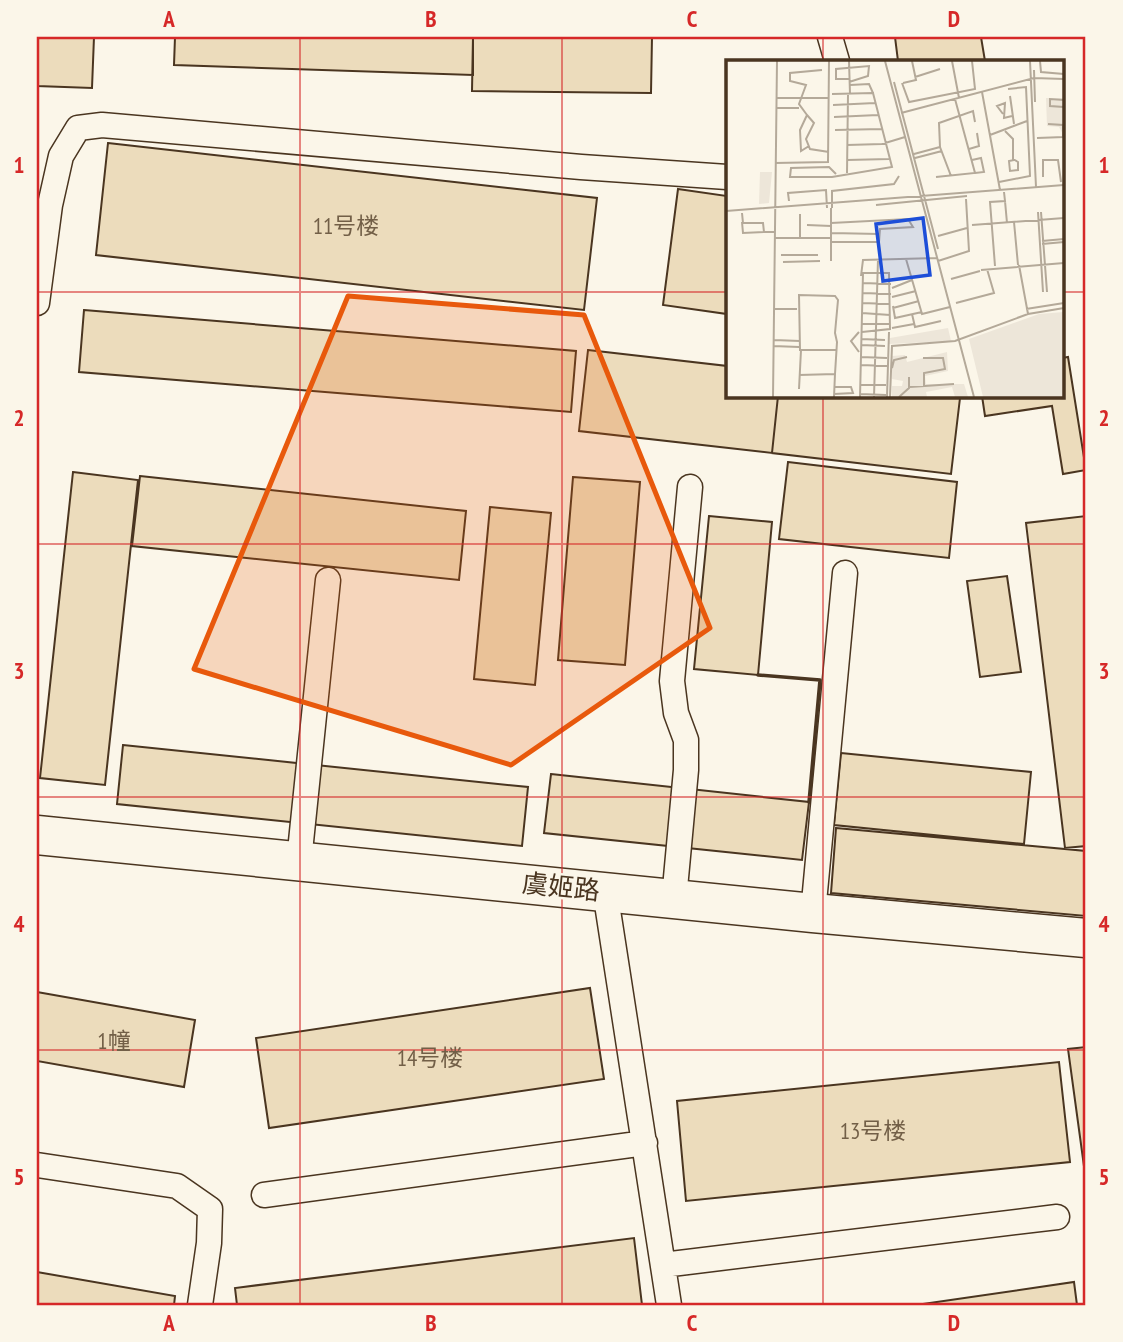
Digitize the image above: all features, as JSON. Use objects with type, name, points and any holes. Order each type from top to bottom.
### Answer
[{"type":"street","name":"虞姬路","points":[[37,835],[1086,938]]},
{"type":"lane","points":[[830,37],[837,60]]},
{"type":"lane","points":[[37,303],[42,231],[61,156],[78,128],[102,125],[580,167],[726,177]]},
{"type":"lane","points":[[674,899],[687,770],[687,740],[676,713],[672,681],[690,486]]},
{"type":"lane","points":[[813,913],[845,573]]},
{"type":"lane","points":[[299,861],[328,580]]},
{"type":"lane","points":[[606,891],[669,1305]]},
{"type":"lane","points":[[264,1195],[645,1143]]},
{"type":"lane","points":[[37,1165],[177,1186],[210,1209],[209,1243],[200,1305]]},
{"type":"lane","points":[[663,1265],[1057,1217]]},
{"type":"highlighted area","points":[[348,296],[584,315],[710,628],[511,765],[194,669]]},
{"type":"building","points":[[37,37],[94,37],[92,88],[37,86]]},
{"type":"building","points":[[175,37],[473,37],[473,75],[174,65]]},
{"type":"building","points":[[473,37],[652,37],[651,93],[472,91]]},
{"type":"building","points":[[895,37],[981,37],[985,60],[898,60]]},
{"type":"building","points":[[108,143],[597,198],[584,310],[96,255]]},
{"type":"building","points":[[678,189],[726,196],[726,314],[663,305]]},
{"type":"building","points":[[84,310],[576,351],[571,412],[79,372]]},
{"type":"building","points":[[588,350],[726,366],[726,397],[778,397],[772,453],[579,431]]},
{"type":"building","points":[[1068,357],[1086,470],[1063,474],[1052,406],[985,416],[982,397],[1064,397],[1064,358]]},
{"type":"building","points":[[778,397],[960,398],[951,474],[772,453]]},
{"type":"building","points":[[788,462],[957,482],[949,558],[779,539]]},
{"type":"building","points":[[73,472],[138,480],[105,785],[40,778]]},
{"type":"building","points":[[140,476],[466,511],[459,580],[132,546]]},
{"type":"building","points":[[573,477],[640,482],[625,665],[558,660]]},
{"type":"building","points":[[490,507],[551,513],[535,685],[474,679]]},
{"type":"building","points":[[709,516],[772,522],[758,675],[694,669]]},
{"type":"building","points":[[1086,516],[1086,846],[1065,848],[1026,523]]},
{"type":"building","points":[[1007,576],[1021,672],[980,677],[967,581]]},
{"type":"building","points":[[123,745],[528,787],[522,846],[117,804]]},
{"type":"building","points":[[841,753],[1031,772],[1024,844],[834,825]]},
{"type":"building","points":[[551,774],[809,802],[802,860],[544,833]]},
{"type":"building","points":[[836,828],[1086,851],[1086,916],[831,893]]},
{"type":"building","points":[[590,988],[604,1079],[269,1128],[256,1038]]},
{"type":"building","points":[[37,992],[195,1020],[184,1087],[37,1061]]},
{"type":"building","points":[[1086,1047],[1086,1181],[1068,1049]]},
{"type":"building","points":[[1059,1062],[1070,1162],[686,1201],[677,1101]]},
{"type":"building","points":[[634,1238],[642,1305],[237,1305],[235,1288]]},
{"type":"building","points":[[37,1272],[175,1296],[174,1305],[37,1305]]},
{"type":"building","points":[[1074,1282],[1077,1305],[916,1305]]},
{"type":"wall","points":[[758,675],[820,680],[809,802]]}]
